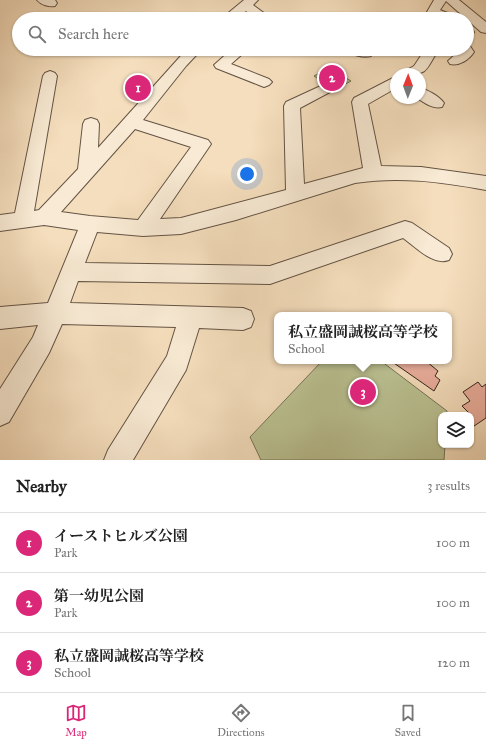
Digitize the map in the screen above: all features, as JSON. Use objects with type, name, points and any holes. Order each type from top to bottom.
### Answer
[{"type":"street","points":[[433,12],[440,0]]},
{"type":"street","points":[[451,0],[465,12]]},
{"type":"street","points":[[236,12],[248,2],[258,12]]},
{"type":"street","points":[[474,19],[486,29]]},
{"type":"street","points":[[44,217],[132,122],[188,56]]},
{"type":"street","points":[[232,56],[221,65],[264,82]]},
{"type":"street","points":[[419,68],[427,56]]},
{"type":"street","points":[[454,61],[461,56]]},
{"type":"street","points":[[23,220],[50,76]]},
{"type":"street","points":[[373,173],[360,102],[390,85]]},
{"type":"street","points":[[296,193],[292,106],[325,89]]},
{"type":"street","points":[[426,97],[436,103]]},
{"type":"street","points":[[132,122],[202,144],[143,228]]},
{"type":"street","points":[[87,169],[91,124]]},
{"type":"street","points":[[0,223],[44,217],[90,224],[143,228],[181,226],[236,212],[355,176],[373,173],[415,173],[449,176],[486,183]]},
{"type":"street","points":[[0,413],[41,345],[72,272],[90,224]]},
{"type":"street","points":[[72,272],[270,275],[405,229],[442,254]]},
{"type":"street","points":[[0,318],[55,313],[243,319]]},
{"type":"street","points":[[118,460],[177,362],[190,318]]},
{"type":"green space","points":[[330,68],[351,81],[334,90],[314,76]]},
{"type":"green space","points":[[133,82],[151,87],[143,95],[125,90]]},
{"type":"green space","points":[[319,364],[385,364],[447,411],[438,412],[438,448],[445,448],[444,460],[261,460],[250,437]]},
{"type":"building","points":[[395,364],[430,364],[438,371],[435,376],[440,380],[434,391]]},
{"type":"building","points":[[478,382],[482,387],[486,384],[486,418],[474,426],[474,412],[468,412],[462,406],[470,401],[463,392]]},
{"type":"place","name":"第一幼児公園","points":[[332,78]]},
{"type":"place","name":"イーストヒルズ公園","points":[[138,88]]},
{"type":"place","name":"私立盛岡誠桜高等学校","points":[[363,392]]}]
